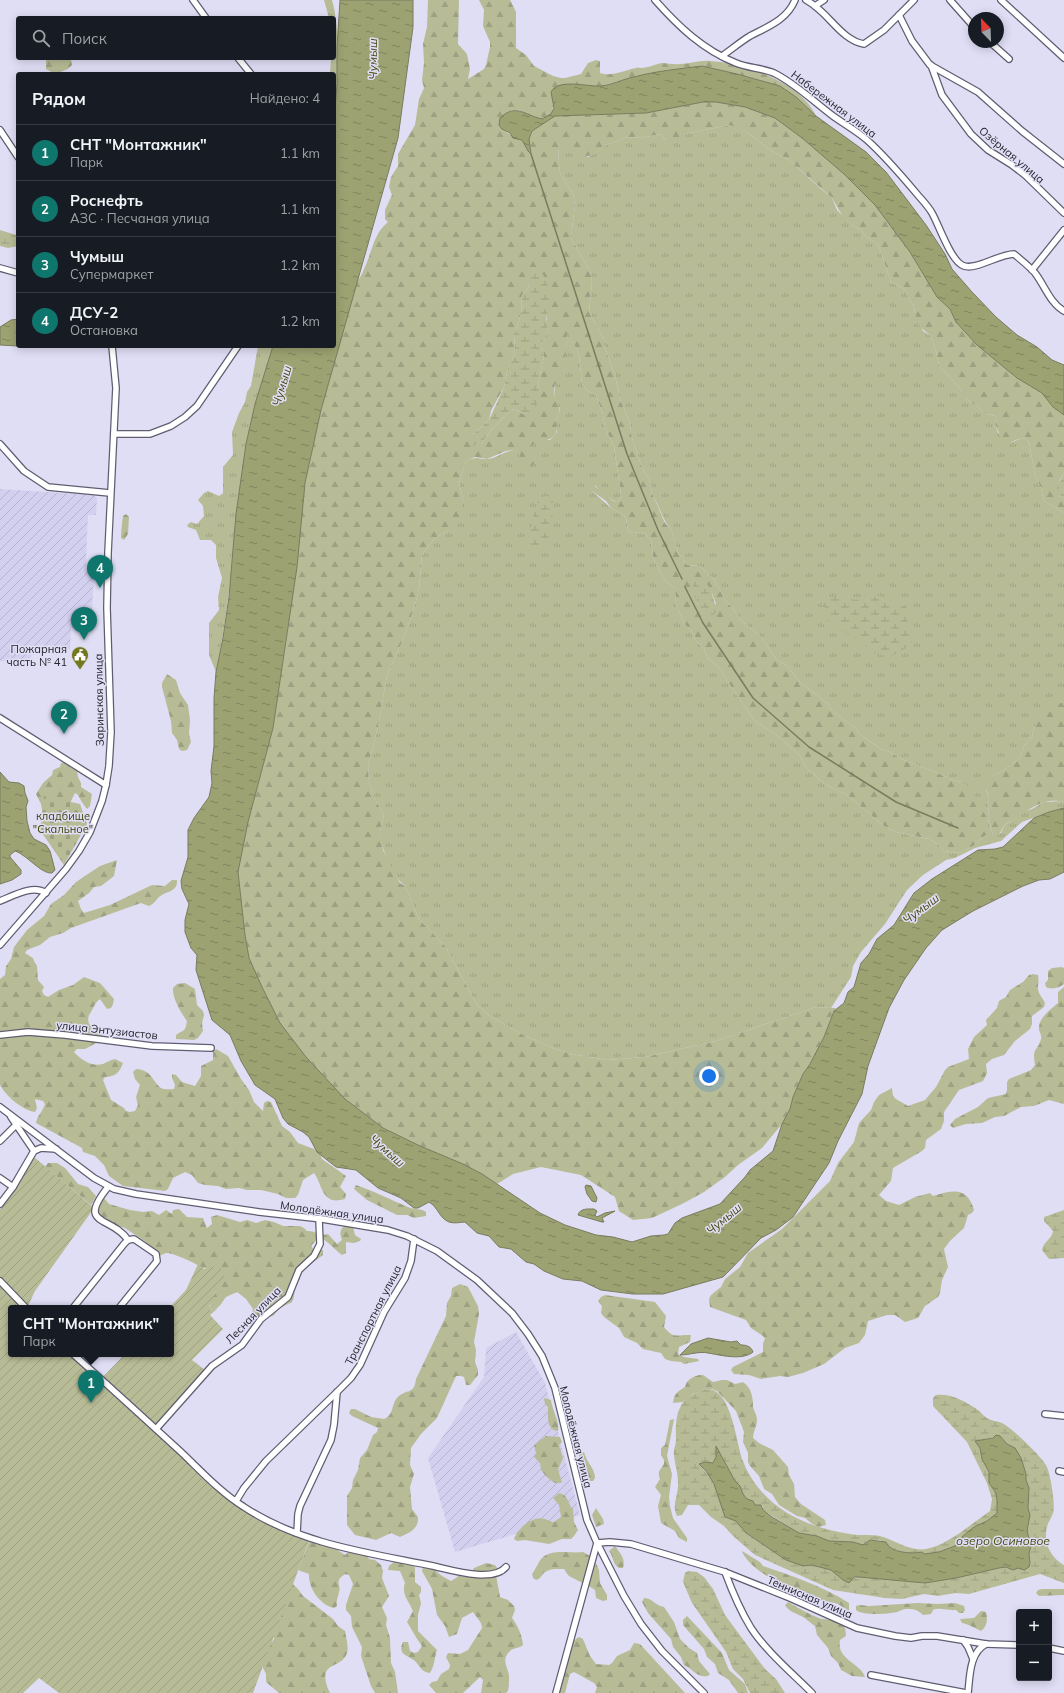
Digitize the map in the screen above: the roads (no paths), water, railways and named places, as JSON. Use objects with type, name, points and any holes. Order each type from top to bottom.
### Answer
[{"type":"street","points":[[193,0],[205,16]]},
{"type":"street","name":"Набережная улица","points":[[656,0],[681,28],[712,52],[747,67],[772,72],[798,88],[868,141],[900,173],[931,211],[957,261],[963,266],[973,266],[1004,255],[1014,254],[1032,270],[1043,284],[1050,298],[1064,311]]},
{"type":"street","points":[[722,56],[750,36],[770,27],[780,20],[795,0]]},
{"type":"street","points":[[806,0],[815,6],[850,38],[857,43],[864,44],[884,30],[914,0]]},
{"type":"street","points":[[815,6],[824,0]]},
{"type":"street","points":[[950,0],[968,20]]},
{"type":"street","points":[[1001,0],[1064,58]]},
{"type":"street","name":"Озёрная улица","points":[[899,15],[912,41],[930,65],[942,96],[971,134],[988,150],[1012,165],[1025,176],[1064,213]]},
{"type":"street","points":[[997,48],[1009,59]]},
{"type":"street","points":[[240,60],[249,72]]},
{"type":"street","name":"Озёрная улица","points":[[930,65],[978,92],[1022,131],[1064,164]]},
{"type":"street","points":[[0,130],[16,154]]},
{"type":"street","points":[[1032,270],[1064,230]]},
{"type":"street","points":[[0,268],[16,273]]},
{"type":"street","name":"Заринская улица","points":[[0,945],[66,870],[79,852],[90,832],[102,801],[106,785],[109,766],[111,732],[107,608],[110,493],[115,434],[116,383],[112,348]]},
{"type":"street","points":[[115,434],[150,434],[171,426],[185,417],[197,406],[237,348]]},
{"type":"street","points":[[0,444],[24,471],[48,487],[110,493]]},
{"type":"street","points":[[1,719],[106,785]]},
{"type":"street","points":[[0,901],[25,891],[41,890],[46,893]]},
{"type":"street","name":"улица Энтузиастов","points":[[0,1035],[28,1032],[152,1046],[211,1048]]},
{"type":"street","name":"Молодёжная улица","points":[[0,1106],[108,1187],[136,1194],[319,1218],[388,1230],[414,1239],[437,1251],[494,1295],[520,1322],[542,1356],[555,1388],[582,1500],[596,1543],[620,1590],[641,1624],[662,1651],[704,1693]]},
{"type":"street","points":[[9,1114],[34,1151]]},
{"type":"street","points":[[0,1142],[16,1124]]},
{"type":"street","points":[[0,1204],[34,1151],[41,1148],[56,1149]]},
{"type":"street","points":[[0,1178],[12,1187]]},
{"type":"street","points":[[108,1187],[97,1200],[94,1208],[96,1214],[106,1224],[122,1232],[128,1240]]},
{"type":"street","name":"Лесная улица","points":[[156,1429],[212,1366],[242,1344],[262,1319],[288,1296],[299,1270],[314,1256],[320,1244],[319,1218]]},
{"type":"street","points":[[75,1305],[128,1240],[134,1239],[156,1254],[157,1261],[120,1305]]},
{"type":"street","name":"Транспортная улица","points":[[236,1501],[244,1488],[266,1461],[352,1378],[360,1365],[384,1312],[405,1278],[411,1261],[414,1239]]},
{"type":"street","points":[[0,1281],[23,1305]]},
{"type":"street","points":[[81,1357],[204,1475],[236,1501],[267,1520],[310,1538],[344,1547],[470,1574],[498,1573],[506,1567]]},
{"type":"street","points":[[296,1533],[300,1506],[331,1440],[337,1392]]},
{"type":"street","points":[[1045,1414],[1064,1416]]},
{"type":"street","name":"Теннисная улица","points":[[596,1543],[610,1542],[631,1544],[724,1572],[790,1598],[857,1628],[911,1638],[937,1636],[986,1644],[1016,1645]]},
{"type":"street","points":[[556,1693],[596,1543]]},
{"type":"street","points":[[724,1572],[752,1629],[764,1644],[812,1693]]},
{"type":"street","points":[[962,1640],[968,1647],[973,1659]]},
{"type":"street","points":[[871,1675],[967,1693],[973,1659],[976,1652],[986,1644]]},
{"type":"street","points":[[1052,1649],[1064,1651]]},
{"type":"water","points":[[340,0],[413,0],[413,27],[398,138],[321,410],[305,483],[297,567],[273,728],[248,822],[238,872],[249,958],[262,987],[280,1023],[306,1057],[345,1099],[383,1128],[482,1174],[540,1213],[565,1225],[596,1235],[613,1237],[632,1242],[651,1236],[668,1234],[675,1223],[682,1218],[720,1204],[750,1170],[773,1151],[782,1124],[790,1109],[793,1097],[803,1074],[824,1037],[834,1011],[844,1003],[848,992],[854,987],[861,963],[869,954],[877,939],[894,925],[914,893],[932,879],[978,850],[1003,847],[1034,818],[1064,808],[1064,872],[1050,879],[1039,880],[1023,886],[973,911],[942,930],[926,948],[904,980],[889,1008],[868,1066],[862,1094],[838,1141],[829,1163],[793,1217],[776,1230],[761,1238],[723,1277],[663,1294],[633,1294],[601,1290],[582,1281],[563,1279],[544,1271],[534,1264],[526,1262],[511,1249],[499,1247],[489,1236],[477,1233],[465,1222],[449,1222],[429,1202],[418,1208],[414,1208],[401,1198],[378,1188],[356,1170],[336,1167],[317,1152],[309,1137],[288,1124],[283,1118],[275,1099],[255,1085],[241,1061],[230,1035],[212,1020],[196,970],[197,955],[191,948],[185,932],[185,920],[189,904],[182,889],[181,881],[188,857],[188,830],[194,818],[209,797],[212,783],[211,771],[214,746],[214,698],[216,672],[229,597],[236,514],[246,444],[255,404],[272,348],[336,348],[337,47]]},
{"type":"water","points":[[702,66],[780,86],[796,97],[816,116],[866,152],[886,172],[926,225],[945,254],[952,269],[972,292],[996,317],[1017,335],[1037,347],[1052,360],[1064,365],[1064,415],[1053,407],[1042,393],[1017,378],[977,345],[956,322],[950,309],[937,297],[910,252],[875,205],[844,174],[802,138],[775,118],[745,107],[716,102],[703,102],[646,113],[555,116],[532,131],[529,139],[531,154],[522,140],[513,138],[510,133],[502,129],[499,125],[500,118],[511,111],[520,111],[542,119],[551,114],[554,108],[551,92],[560,85],[574,84],[601,86],[651,73]]},
{"type":"water","points":[[16,319],[16,346],[0,345],[0,327],[11,320]]},
{"type":"water","points":[[0,772],[9,782],[19,783],[24,786],[28,801],[26,807],[30,833],[34,839],[46,845],[50,851],[55,870],[52,873],[43,871],[20,853],[15,851],[10,855],[10,857],[21,870],[21,874],[12,880],[0,884]]},
{"type":"water","points":[[586,1185],[591,1186],[597,1198],[596,1202],[592,1201],[587,1194],[585,1187]]},
{"type":"water","points":[[594,1209],[597,1211],[595,1215],[597,1217],[605,1213],[615,1211],[602,1218],[604,1222],[578,1215],[582,1210]]},
{"type":"water","points":[[708,1338],[731,1342],[737,1341],[741,1345],[750,1347],[753,1352],[748,1355],[737,1357],[705,1353],[680,1355],[691,1344]]},
{"type":"water","name":"озеро Осиновое","points":[[996,1435],[1000,1436],[1007,1444],[1015,1448],[1021,1458],[1026,1474],[1026,1480],[1029,1488],[1028,1508],[1030,1515],[1027,1531],[1031,1545],[1029,1567],[1024,1570],[1018,1568],[1013,1570],[1006,1567],[999,1568],[956,1578],[925,1583],[854,1577],[849,1583],[831,1570],[812,1565],[803,1566],[786,1560],[746,1533],[736,1521],[725,1517],[714,1484],[706,1471],[699,1464],[705,1462],[713,1463],[716,1457],[716,1446],[735,1481],[740,1486],[747,1499],[753,1501],[755,1505],[761,1505],[763,1510],[772,1517],[799,1533],[817,1536],[829,1541],[853,1542],[863,1545],[870,1540],[886,1542],[888,1546],[897,1551],[907,1553],[922,1552],[924,1554],[939,1552],[955,1546],[963,1536],[974,1527],[987,1521],[997,1513],[996,1493],[989,1483],[989,1472],[982,1459],[980,1448],[975,1441],[993,1438]]},
{"type":"waterway","points":[[531,154],[627,454],[658,530],[682,579]]},
{"type":"waterway","points":[[685,587],[703,623],[753,698],[809,747],[896,802],[958,828]]},
{"type":"place","name":"ДСУ-2","points":[[100,588]]},
{"type":"place","name":"Чумыш","points":[[84,640]]},
{"type":"place","name":"Пожарная часть № 41","points":[[80,670]]},
{"type":"place","name":"Роснефть","points":[[64,734]]},
{"type":"place","name":"СНТ \"Монтажник\"","points":[[91,1403]]},
{"type":"park label","name":"кладбище \"Скальное\"","points":[[63,822]]}]
